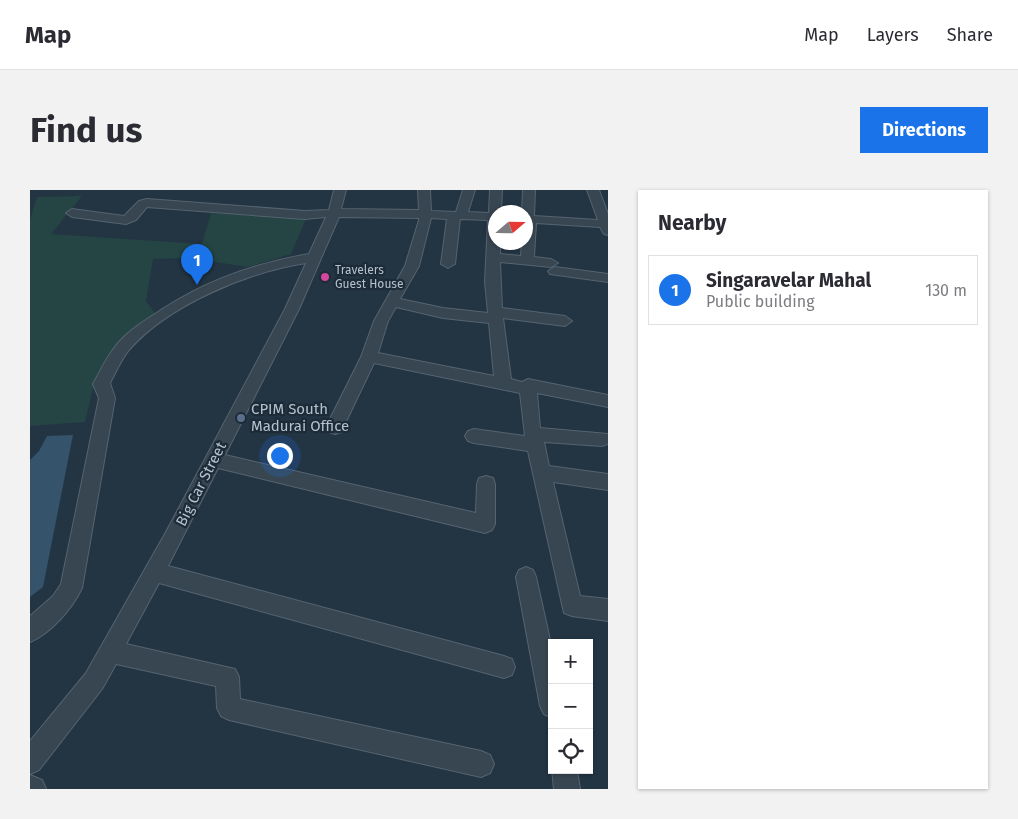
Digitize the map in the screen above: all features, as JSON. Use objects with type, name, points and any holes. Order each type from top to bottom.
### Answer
[{"type":"street","name":"Big Car Street","points":[[30,761],[94,681],[111,652],[292,309],[334,213],[340,190]]},
{"type":"street","points":[[335,427],[369,357],[381,321],[412,266],[425,214],[424,190]]},
{"type":"street","points":[[448,264],[457,215],[469,190]]},
{"type":"street","points":[[495,205],[496,190]]},
{"type":"street","points":[[528,205],[529,190]]},
{"type":"street","points":[[533,220],[607,228],[593,190]]},
{"type":"street","points":[[72,213],[126,220],[132,218],[143,204],[147,203],[282,214],[425,214],[488,217]]},
{"type":"street","points":[[493,250],[492,282],[503,384]]},
{"type":"street","points":[[527,250],[527,260]]},
{"type":"street","points":[[30,631],[62,603],[71,588],[107,398],[105,389],[101,384],[123,348],[151,324],[194,295],[249,271],[280,262],[315,257]]},
{"type":"street","points":[[493,257],[527,260],[608,278]]},
{"type":"street","points":[[392,302],[443,313],[565,321]]},
{"type":"street","points":[[369,357],[529,389]]},
{"type":"street","points":[[608,401],[528,385],[534,439],[572,606],[608,610]]},
{"type":"street","points":[[474,436],[534,439],[602,439]]},
{"type":"street","points":[[214,460],[484,524],[486,484]]},
{"type":"street","points":[[542,473],[608,482]]},
{"type":"street","points":[[154,572],[504,667]]},
{"type":"street","points":[[526,577],[548,686]]},
{"type":"street","points":[[111,652],[227,677],[229,708],[481,764]]},
{"type":"street","points":[[565,774],[568,789]]},
{"type":"green space","points":[[82,196],[51,234],[202,244],[211,213],[306,219],[291,254],[248,267],[189,258],[153,259],[146,301],[155,313],[116,347],[94,384],[85,422],[30,426],[30,219],[37,197]]},
{"type":"water","points":[[73,435],[43,587],[30,597],[30,460],[39,451],[47,436]]},
{"type":"place","name":"Travelers Guest House","points":[[325,277]]},
{"type":"place","name":"Singaravelar Mahal","points":[[197,285]]},
{"type":"place","name":"CPIM South Madurai Office","points":[[241,418]]}]
